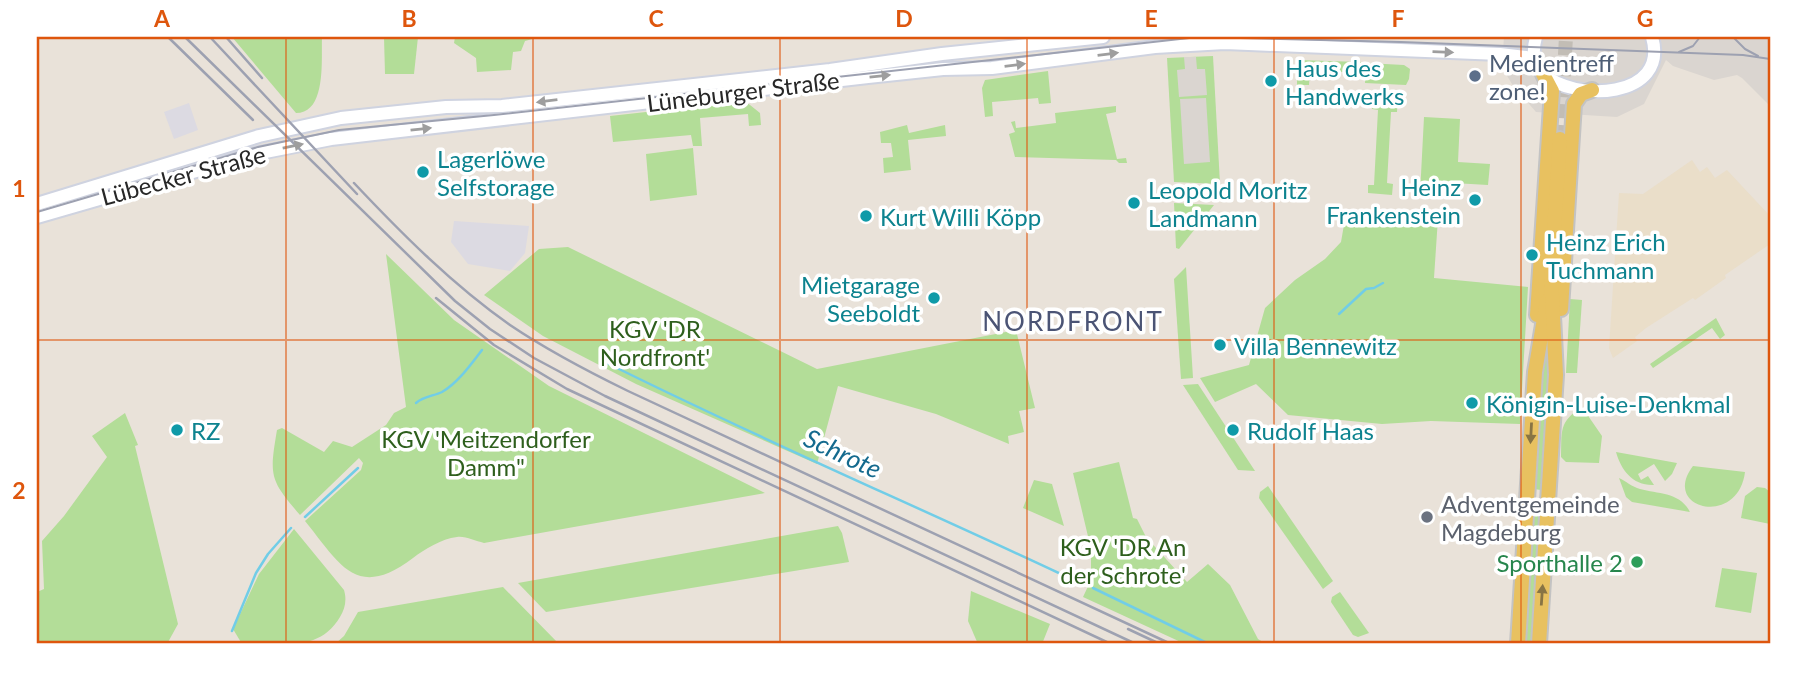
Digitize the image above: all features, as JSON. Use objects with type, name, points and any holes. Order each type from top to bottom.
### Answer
[{"type":"main road","name":"Lüneburger Straße","points":[[327,120],[433,108],[502,106],[1103,37]]},
{"type":"main road","points":[[1518,644],[1552,92],[1534,55],[1536,37]]},
{"type":"main road","name":"Lüneburger Straße","points":[[331,139],[868,77],[943,69],[992,68],[1154,47],[1225,43],[1500,54],[1526,57],[1540,71],[1568,87],[1592,90],[1625,89],[1640,79],[1650,66],[1654,52],[1652,37]]},
{"type":"main road","points":[[1539,644],[1574,104],[1583,93],[1592,90]]},
{"type":"main road","points":[[327,120],[353,136]]},
{"type":"main road","name":"Lübecker Straße","points":[[37,204],[259,136],[327,120]]},
{"type":"main road","name":"Lübecker Straße","points":[[37,217],[256,154],[331,139]]},
{"type":"main road","points":[[1556,373],[1552,276],[1560,139]]},
{"type":"main road","points":[[1535,372],[1552,276]]},
{"type":"shaded area","points":[[1504,37],[1770,37],[1770,103],[1737,75],[1714,80],[1673,66],[1666,60],[1644,104],[1617,117],[1536,112],[1506,74]]},
{"type":"shaded area","points":[[1184,57],[1196,57],[1197,69],[1205,69],[1207,95],[1179,97],[1177,70],[1185,69]]},
{"type":"shaded area","points":[[1206,98],[1210,162],[1184,164],[1180,99]]},
{"type":"shaded area","points":[[189,103],[198,130],[174,139],[164,112]]},
{"type":"shaded area","points":[[1692,160],[1700,172],[1707,167],[1715,178],[1727,170],[1770,216],[1770,244],[1695,300],[1693,298],[1646,328],[1635,337],[1637,341],[1613,358],[1609,348],[1619,193],[1643,194]]},
{"type":"shaded area","points":[[454,221],[529,226],[525,253],[510,271],[468,264],[451,242]]},
{"type":"green space","points":[[232,37],[322,37],[322,70],[318,94],[313,104],[306,111],[296,113]]},
{"type":"green space","points":[[384,37],[418,37],[414,74],[385,74]]},
{"type":"green space","points":[[455,37],[540,37],[525,41],[521,51],[513,52],[511,70],[477,72],[476,58],[454,43]]},
{"type":"green space","points":[[1213,56],[1220,184],[1174,182],[1167,58]]},
{"type":"green space","points":[[1297,60],[1361,62],[1360,73],[1310,70],[1309,85],[1297,85]]},
{"type":"green space","points":[[1366,63],[1404,65],[1410,69],[1409,79],[1406,85],[1365,83]]},
{"type":"green space","points":[[1048,71],[1051,103],[1039,104],[1038,98],[992,102],[993,116],[985,117],[982,88],[985,80]]},
{"type":"green space","points":[[1373,91],[1398,92],[1397,112],[1391,112],[1387,183],[1393,184],[1392,195],[1368,193],[1368,185],[1374,185],[1378,110],[1372,109]]},
{"type":"green space","points":[[745,101],[760,113],[761,125],[749,126],[748,114],[700,118],[702,146],[693,146],[691,135],[613,142],[610,116]]},
{"type":"green space","points":[[1116,106],[1116,112],[1106,114],[1117,159],[1126,158],[1127,163],[1119,163],[1116,160],[1015,157],[1009,134],[1015,132],[1011,122],[1015,121],[1016,128],[1056,123],[1055,113]]},
{"type":"green space","points":[[1424,117],[1460,119],[1458,162],[1490,164],[1488,185],[1436,182],[1435,195],[1420,194]]},
{"type":"green space","points":[[907,125],[909,133],[945,125],[946,136],[908,140],[911,170],[884,173],[883,158],[893,157],[891,143],[881,143],[880,132]]},
{"type":"green space","points":[[693,148],[697,195],[650,201],[646,154]]},
{"type":"green space","points":[[1174,203],[1214,205],[1179,249],[1176,248]]},
{"type":"green space","points":[[1346,213],[1438,218],[1434,278],[1528,287],[1520,424],[1431,421],[1382,424],[1288,415],[1256,384],[1215,402],[1200,378],[1249,365],[1265,308],[1295,280],[1325,259],[1341,242]]},
{"type":"green space","name":"KGV 'DR Nordfront'","points":[[568,247],[817,369],[1016,330],[1035,408],[1019,411],[1024,432],[1008,436],[1009,444],[936,414],[838,386],[817,464],[636,384],[543,336],[484,295],[539,249]]},
{"type":"green space","name":"KGV 'Meitzendorfer Damm\"","points":[[386,254],[454,320],[549,386],[765,493],[484,543],[464,537],[451,538],[428,548],[393,571],[363,577],[351,572],[329,551],[305,521],[361,470],[363,463],[359,458],[300,515],[277,485],[273,458],[277,430],[282,428],[324,452],[333,441],[352,447],[386,425],[394,413],[406,407]]},
{"type":"green space","points":[[1186,267],[1193,378],[1181,379],[1174,279]]},
{"type":"green space","points":[[1570,299],[1582,300],[1577,373],[1566,373]]},
{"type":"green space","points":[[1716,318],[1725,335],[1720,339],[1712,328],[1653,368],[1650,364]]},
{"type":"green space","points":[[1545,326],[1551,360],[1541,490],[1534,489]]},
{"type":"green space","points":[[1198,384],[1255,471],[1238,470],[1183,385]]},
{"type":"green space","points":[[1582,407],[1602,436],[1599,463],[1566,462],[1561,457],[1565,423]]},
{"type":"green space","points":[[125,413],[138,445],[135,446],[178,624],[167,644],[37,644],[37,592],[44,589],[42,541],[107,457],[92,436]]},
{"type":"green space","points":[[1616,452],[1677,463],[1665,481],[1654,464],[1638,474],[1641,480],[1648,476],[1654,485],[1647,485],[1629,476]]},
{"type":"green space","name":"KGV 'DR An der Schrote'","points":[[1119,462],[1133,518],[1137,519],[1146,537],[1187,582],[1208,564],[1230,585],[1258,639],[1266,644],[1185,644],[1083,597],[1091,580],[1091,549],[1073,473]]},
{"type":"green space","points":[[1693,466],[1745,472],[1739,490],[1729,501],[1717,506],[1704,506],[1693,502],[1686,493],[1685,481]]},
{"type":"green space","points":[[1619,478],[1637,488],[1675,497],[1686,505],[1690,512],[1632,502],[1626,497]]},
{"type":"green space","points":[[1034,480],[1052,484],[1064,526],[1023,508]]},
{"type":"green space","points":[[1268,486],[1333,581],[1323,589],[1259,498],[1260,492]]},
{"type":"green space","points":[[1757,487],[1770,492],[1770,524],[1741,518],[1745,496]]},
{"type":"green space","points":[[1537,501],[1541,545],[1531,644],[1524,641],[1533,502]]},
{"type":"green space","points":[[838,526],[849,562],[546,612],[518,583]]},
{"type":"green space","points":[[294,529],[344,590],[343,611],[331,628],[309,641],[283,645],[242,644],[233,629],[259,574]]},
{"type":"green space","points":[[1722,568],[1757,573],[1751,613],[1715,607]]},
{"type":"green space","points":[[503,587],[559,644],[335,644],[344,636],[358,612]]},
{"type":"green space","points":[[971,591],[1050,624],[1042,644],[978,644],[968,621]]},
{"type":"green space","points":[[1340,592],[1369,633],[1358,637],[1353,635],[1331,602],[1332,597]]},
{"type":"waterway","points":[[1339,314],[1366,289],[1383,283]]},
{"type":"waterway","points":[[416,403],[453,384],[482,350]]},
{"type":"waterway","name":"Schrote","points":[[607,363],[720,418],[1063,575]]},
{"type":"waterway","points":[[305,517],[358,468]]},
{"type":"waterway","points":[[232,631],[256,573],[268,554],[291,528]]},
{"type":"waterway","name":"Schrote","points":[[1093,588],[1209,644]]},
{"type":"tunnel","points":[[1560,139],[1566,37]]},
{"type":"tram line","points":[[37,212],[258,147],[339,130],[1198,37],[1743,55],[1770,59]]},
{"type":"tram line","points":[[1679,52],[1693,46],[1700,37]]},
{"type":"tram line","points":[[1733,37],[1745,49],[1758,56]]},
{"type":"railway","points":[[168,37],[253,120]]},
{"type":"railway","points":[[185,37],[455,301],[490,329],[534,358],[605,396],[1136,644]]},
{"type":"railway","points":[[210,37],[357,194]]},
{"type":"railway","points":[[226,37],[262,78]]},
{"type":"railway","points":[[354,183],[409,240],[468,293],[510,325],[553,352],[628,391],[1171,644]]},
{"type":"railway","points":[[436,298],[494,345],[567,389],[1111,644]]},
{"type":"railway","points":[[1128,629],[1160,644]]},
{"type":"place","name":"Medientreff zone!","points":[[1475,76]]},
{"type":"place","name":"Haus des Handwerks","points":[[1271,81]]},
{"type":"place","name":"Lagerlöwe Selfstorage","points":[[423,172]]},
{"type":"place","name":"Heinz Frankenstein","points":[[1475,200]]},
{"type":"place","name":"Leopold Moritz Landmann","points":[[1134,203]]},
{"type":"place","name":"Kurt Willi Köpp","points":[[866,216]]},
{"type":"place","name":"Heinz Erich Tuchmann","points":[[1532,255]]},
{"type":"place","name":"Mietgarage Seeboldt","points":[[934,298]]},
{"type":"place","name":"Villa Bennewitz","points":[[1220,345]]},
{"type":"place","name":"Königin-Luise-Denkmal","points":[[1472,403]]},
{"type":"place","name":"RZ","points":[[177,430]]},
{"type":"place","name":"Rudolf Haas","points":[[1233,430]]},
{"type":"place","name":"Adventgemeinde Magdeburg","points":[[1427,517]]},
{"type":"place","name":"Sporthalle 2","points":[[1637,562]]},
{"type":"district","name":"NORDFRONT","points":[[1073,321]]}]
